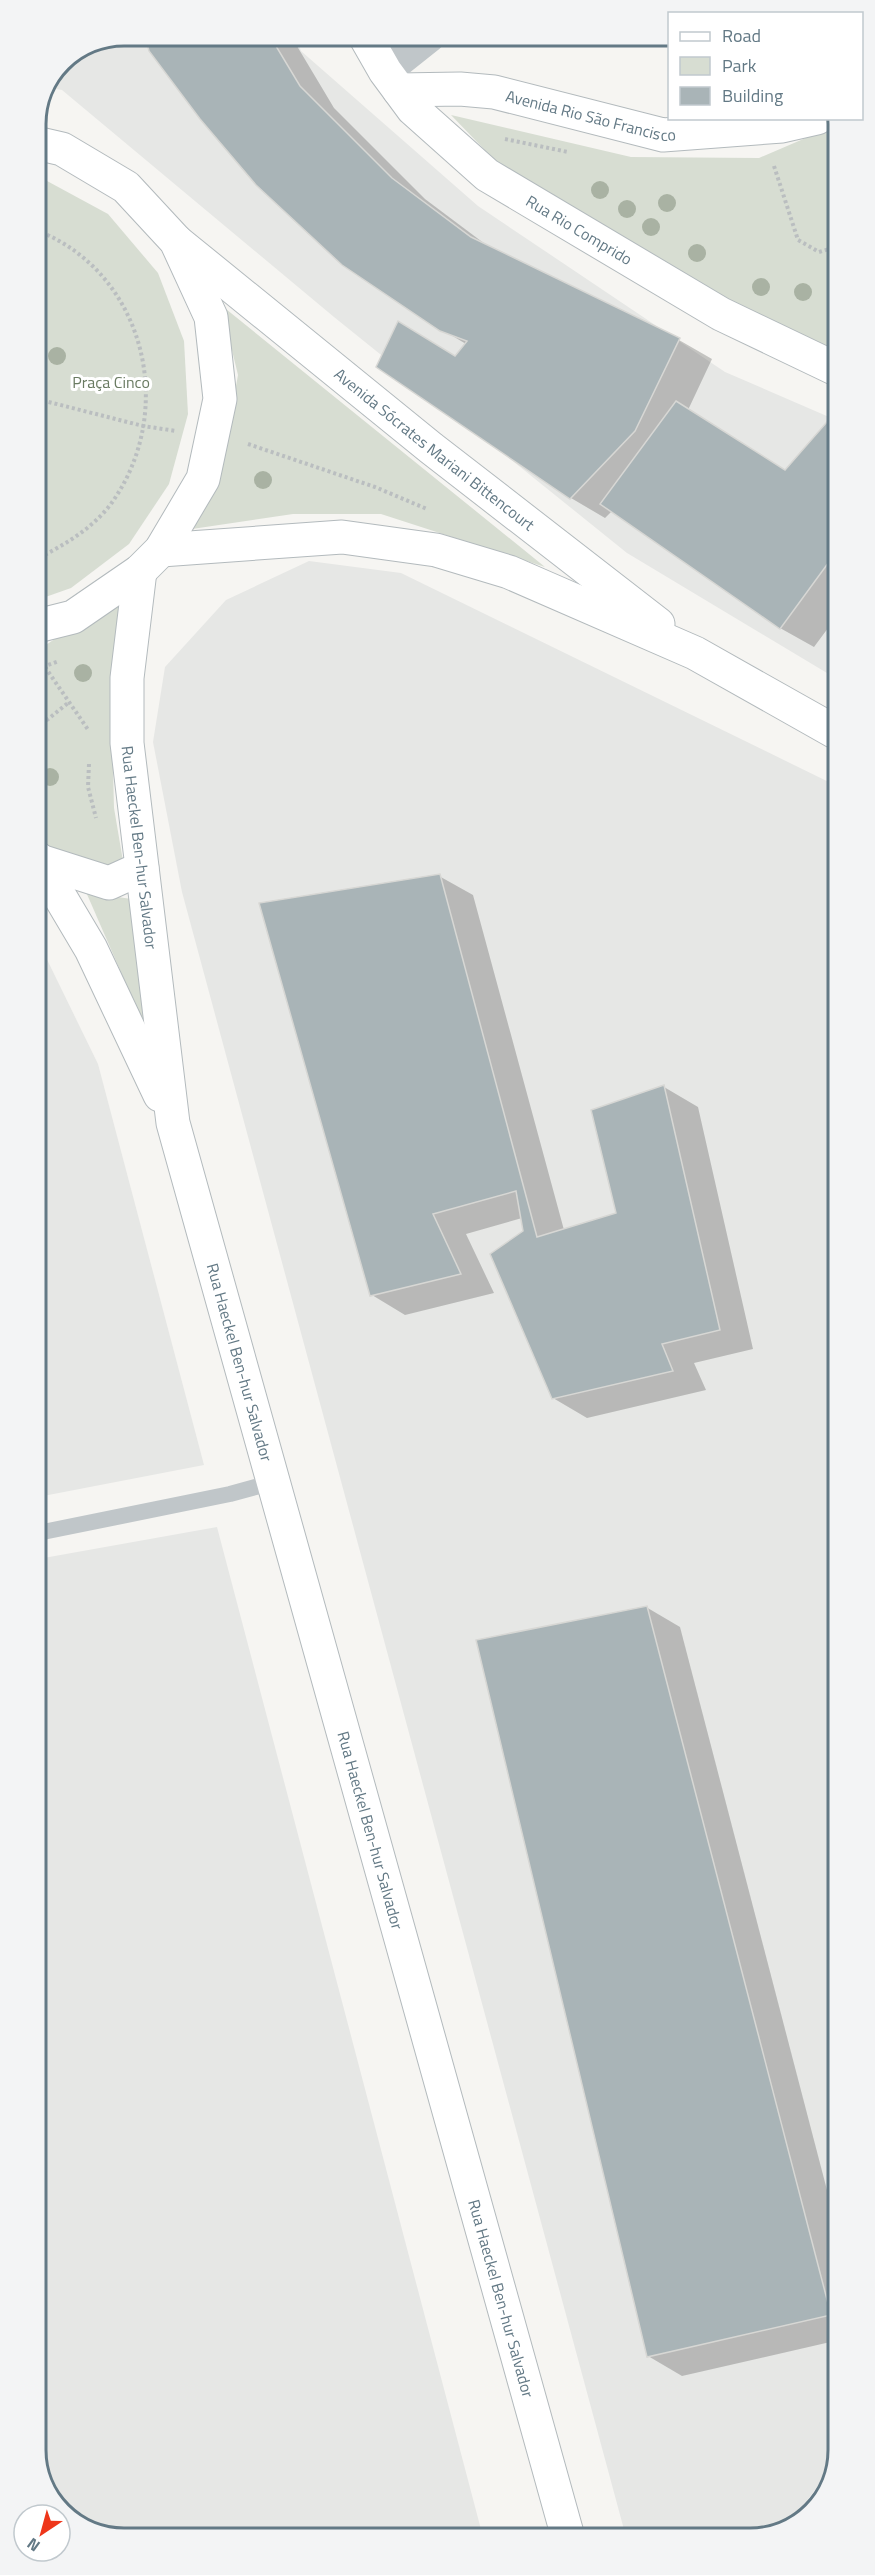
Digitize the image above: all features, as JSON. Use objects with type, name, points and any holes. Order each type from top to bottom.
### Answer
[{"type":"street","name":"Rua Rio Comprido","points":[[371,46],[392,81],[413,109],[487,175],[721,314],[828,365]]},
{"type":"street","points":[[392,81],[420,46]]},
{"type":"street","name":"Avenida Rio São Francisco","points":[[392,81],[494,92],[663,135],[782,126],[808,120]]},
{"type":"street","points":[[46,145],[62,149],[126,187],[176,241],[211,317],[220,399],[203,479],[151,560],[73,617],[46,624]]},
{"type":"street","name":"Avenida Sócrates Mariani Bittencourt","points":[[176,241],[431,448],[695,653]]},
{"type":"street","name":"Avenida Sócrates Mariani Bittencourt","points":[[151,560],[342,537],[436,550],[509,572],[695,653],[828,728]]},
{"type":"street","name":"Rua Haeckel Ben-hur Salvador","points":[[151,560],[127,685],[127,743],[173,1123],[565,2528]]},
{"type":"street","points":[[46,862],[109,883],[142,868]]},
{"type":"street","name":"Rua Haeckel Ben-hur Salvador","points":[[46,873],[91,949],[173,1123]]},
{"type":"lane","points":[[46,1531],[230,1494],[274,1482]]},
{"type":"path","points":[[774,166],[798,240],[819,252],[828,249]]},
{"type":"path","points":[[46,234],[58,238],[105,277],[136,330],[148,390],[140,447],[115,498],[75,539],[46,554]]},
{"type":"path","points":[[46,402],[143,426]]},
{"type":"path","points":[[238,441],[375,487],[436,515],[423,514]]},
{"type":"path","points":[[46,670],[68,703],[92,733]]},
{"type":"path","points":[[46,721],[68,703]]},
{"type":"shaded area","points":[[125,46],[299,46],[301,51],[478,206],[725,372],[828,417],[828,674],[627,553],[334,317],[62,90],[55,89],[69,69],[95,52],[109,48]]},
{"type":"shaded area","points":[[309,561],[401,573],[828,782],[828,2450],[827,2466],[822,2481],[799,2511],[771,2526],[761,2528],[624,2528],[182,892],[153,742],[165,667],[226,600]]},
{"type":"shaded area","points":[[46,957],[98,1064],[204,1465],[46,1495]]},
{"type":"shaded area","points":[[217,1527],[481,2528],[109,2527],[86,2518],[72,2508],[72,2503],[66,2502],[49,2471],[46,2450],[46,1558]]},
{"type":"green space","points":[[451,115],[631,157],[759,158],[828,128],[828,357],[506,172]]},
{"type":"green space","name":"Praça Cinco","points":[[46,180],[108,214],[158,273],[184,341],[188,414],[169,484],[129,544],[71,588],[46,597]]},
{"type":"green space","points":[[221,305],[545,567],[381,514],[293,514],[192,529],[225,446],[238,375]]},
{"type":"green space","points":[[129,589],[112,730],[114,808],[124,867],[77,868],[46,844],[46,645]]},
{"type":"green space","points":[[86,892],[131,899],[151,1041]]},
{"type":"building","points":[[148,46],[276,46],[300,86],[392,178],[471,237],[680,338],[635,431],[570,499],[376,367],[398,321],[455,356],[467,341],[440,331],[342,265],[256,185],[200,119],[149,51]]},
{"type":"building","points":[[676,401],[785,470],[828,421],[828,563],[780,629],[600,504]]},
{"type":"building","points":[[440,874],[537,1237],[616,1213],[591,1110],[664,1085],[720,1330],[662,1344],[673,1371],[552,1399],[490,1254],[523,1231],[516,1191],[433,1214],[461,1274],[370,1296],[259,903]]},
{"type":"building","points":[[647,1606],[828,2303],[828,2316],[647,2357],[476,1640]]}]
